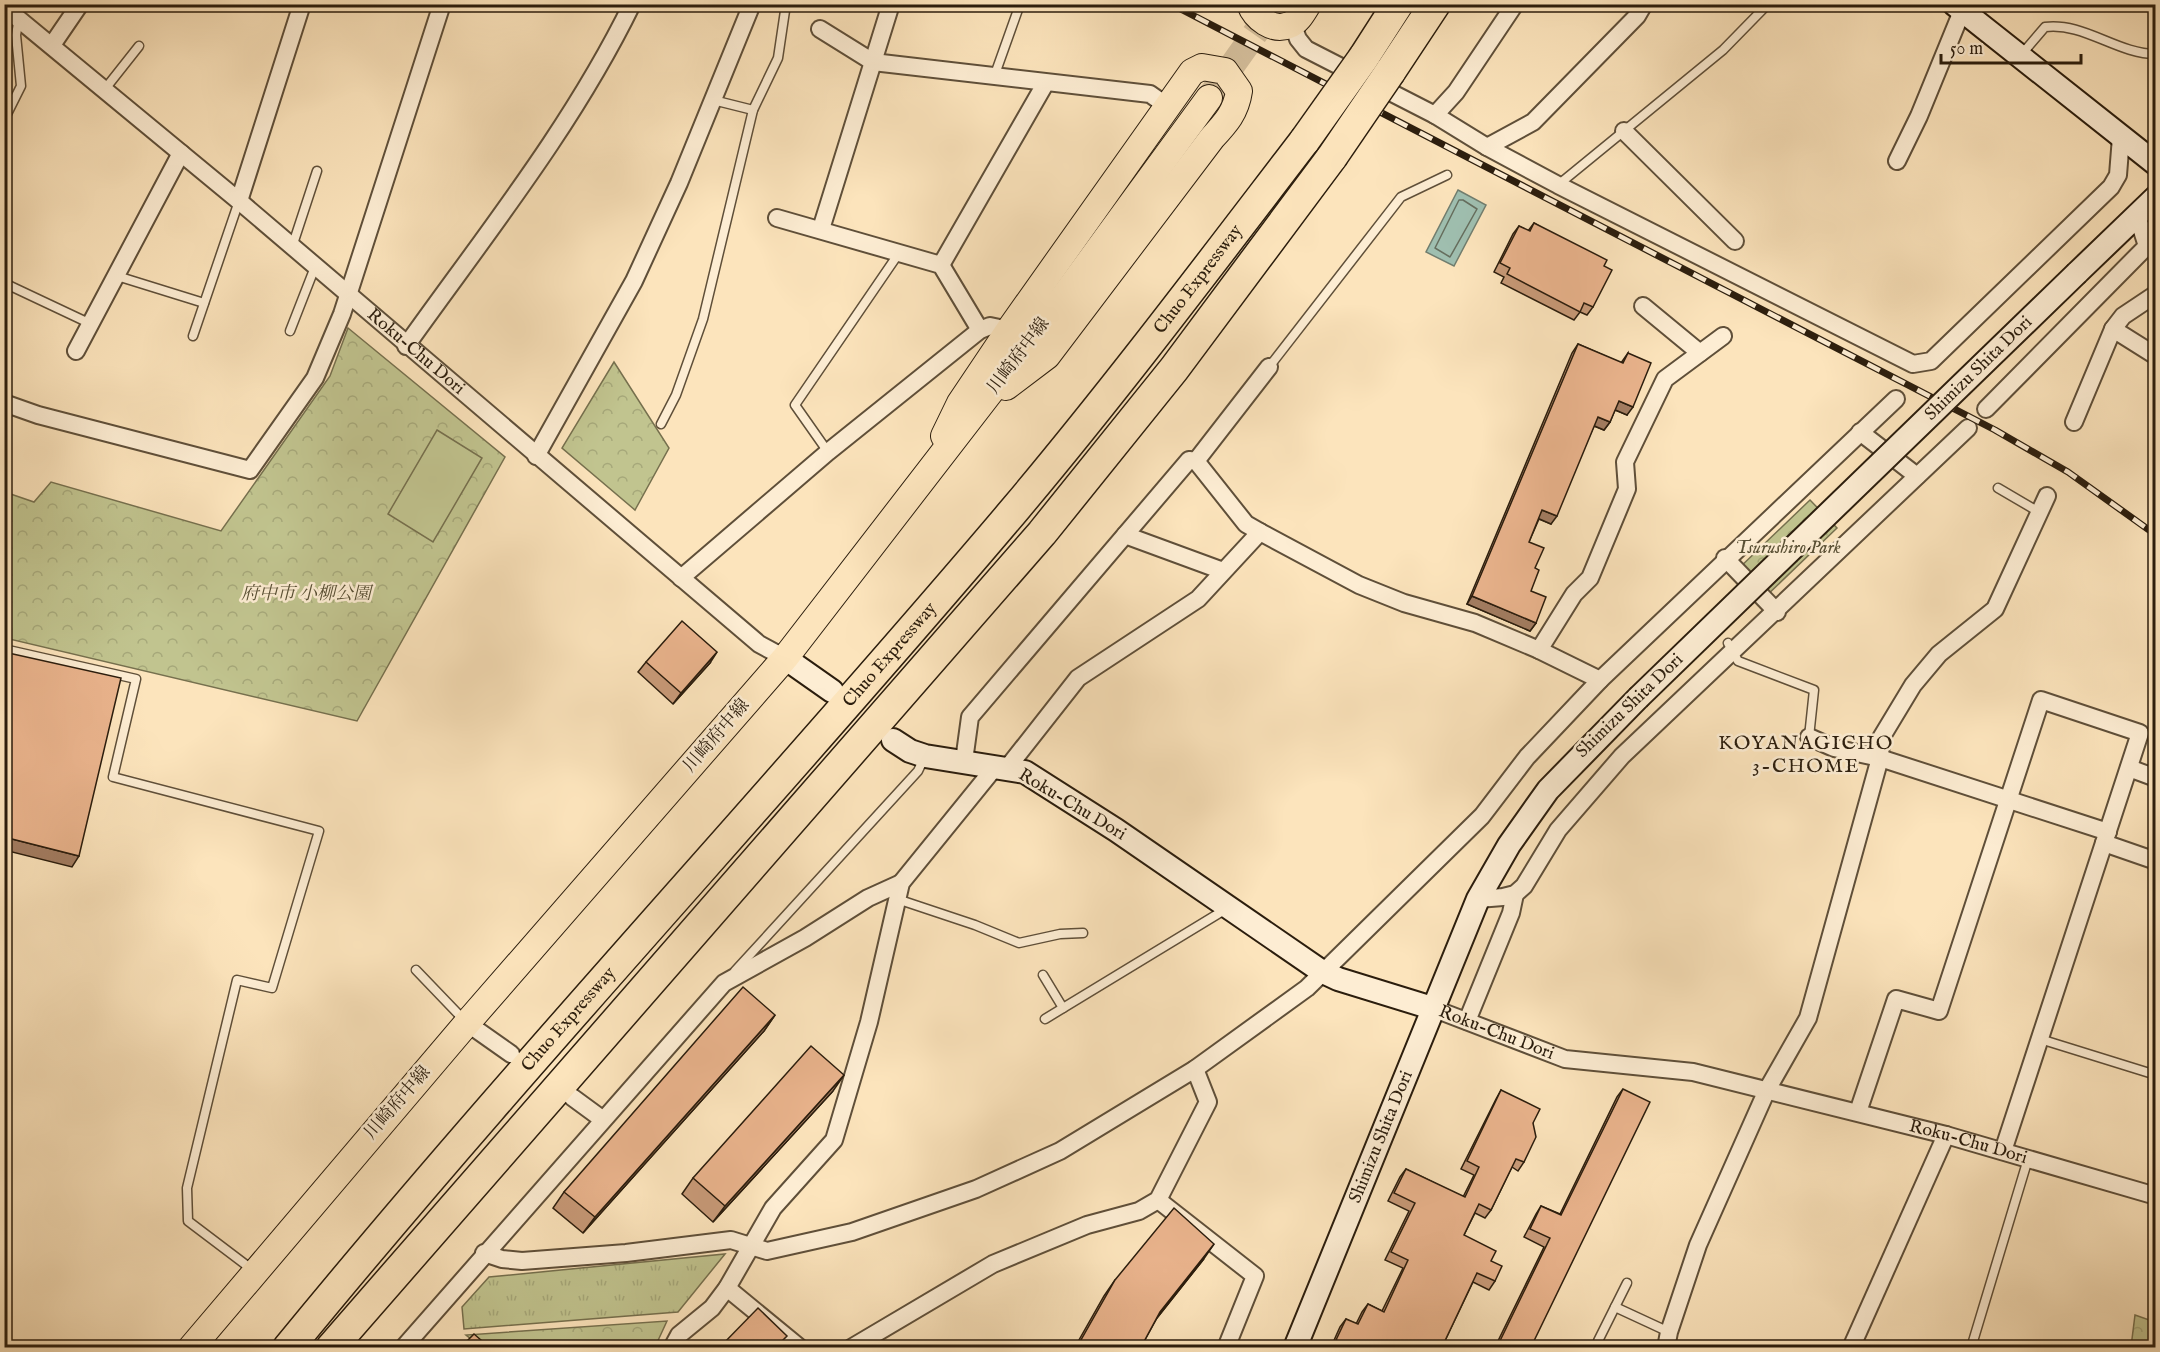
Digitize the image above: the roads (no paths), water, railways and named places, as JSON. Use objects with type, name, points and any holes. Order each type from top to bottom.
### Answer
[{"type":"highway","name":"Chuo Expressway","points":[[288,1347],[556,1033],[1016,508],[1147,347],[1305,140],[1364,57],[1398,4]]},
{"type":"highway","name":"Chuo Expressway","points":[[331,1347],[1042,533],[1174,369],[1332,157],[1435,4]]},
{"type":"main road","points":[[1250,4],[1262,21],[1274,26],[1287,26],[1300,14]]},
{"type":"main road","points":[[926,478],[960,403],[1167,106],[1192,72],[1202,67],[1225,71],[1239,91],[1237,105],[1230,118],[1212,138],[1047,356],[982,405]]},
{"type":"main road","name":"川崎府中線","points":[[191,1347],[467,1023],[785,658],[982,405],[1209,98]]},
{"type":"street","points":[[52,45],[80,4]]},
{"type":"street","points":[[239,201],[303,4]]},
{"type":"street","points":[[4,403],[38,415],[250,470],[315,378],[348,296],[442,4]]},
{"type":"street","points":[[406,346],[567,119],[615,40],[632,4]]},
{"type":"street","points":[[536,456],[634,281],[679,183],[752,4]]},
{"type":"street","points":[[821,229],[891,4]]},
{"type":"street","points":[[1435,115],[1456,92],[1515,4]]},
{"type":"street","points":[[1486,147],[1533,122],[1637,16],[1644,4]]},
{"type":"street","name":"Roku-Chu Dori","points":[[4,6],[239,201],[406,346],[759,644],[785,658],[832,691]]},
{"type":"street","points":[[1897,161],[1919,116],[1958,8],[2156,164]]},
{"type":"street","points":[[1300,14],[1298,39],[1306,49],[1435,115],[1486,147],[1558,185],[1912,364],[1923,364],[1931,360],[2111,188],[2118,175],[2121,137]]},
{"type":"street","points":[[820,29],[873,62],[993,78],[1150,94],[1167,106]]},
{"type":"street","points":[[941,265],[1045,84]]},
{"type":"street","points":[[1624,131],[1736,241]]},
{"type":"street","points":[[76,351],[181,153]]},
{"type":"street","name":"Shimizu Shita Dori","points":[[1295,1347],[1478,899],[1509,845],[1548,790],[1638,698],[2156,197]]},
{"type":"street","points":[[1986,409],[2147,246],[2137,216]]},
{"type":"street","points":[[777,218],[941,265],[980,330]]},
{"type":"street","points":[[2074,422],[2113,329],[2123,316],[2156,294]]},
{"type":"street","points":[[1643,306],[1700,353]]},
{"type":"street","points":[[681,578],[828,452],[980,330],[990,326],[1009,330]]},
{"type":"street","points":[[2113,329],[2156,356]]},
{"type":"street","points":[[1539,650],[1574,594],[1590,578],[1627,489],[1625,462],[1665,379],[1723,336]]},
{"type":"street","points":[[1196,461],[1269,367]]},
{"type":"street","points":[[484,1253],[502,1260],[522,1261],[626,1253],[731,1240],[767,1251],[852,1232],[976,1189],[1060,1151],[1195,1069],[1307,988],[1482,816],[1527,757],[1600,680],[1725,558],[1896,399]]},
{"type":"street","points":[[1478,899],[1515,894],[1524,886],[1551,840],[1622,756],[1731,648],[1777,612],[1968,428]]},
{"type":"street","points":[[1860,432],[1917,476]]},
{"type":"street","points":[[964,761],[970,717],[1189,460],[1196,461],[1246,524],[1359,585],[1404,603],[1475,623],[1539,650],[1600,680]]},
{"type":"street","points":[[1667,1340],[1698,1245],[1767,1090],[1808,1018],[1880,758],[1881,738],[1913,685],[1940,654],[1995,609],[2047,496]]},
{"type":"street","points":[[403,1347],[724,983],[805,938],[868,898],[901,883],[1078,678],[1198,599],[1260,532]]},
{"type":"street","points":[[1125,535],[1223,571]]},
{"type":"street","points":[[1725,558],[1777,612]]},
{"type":"street","points":[[1858,1112],[1896,999],[1939,1011],[2041,700],[2140,733],[2003,1151]]},
{"type":"street","points":[[1809,737],[1834,748],[1880,758],[2008,800],[2106,838],[2156,861]]},
{"type":"street","name":"Roku-Chu Dori","points":[[893,740],[910,751],[925,756],[1002,766],[1025,772],[1229,907],[1321,972],[1338,979],[1432,1008],[1565,1059],[1693,1072],[1946,1135],[2156,1196]]},
{"type":"street","points":[[2129,768],[2156,778]]},
{"type":"street","points":[[672,1347],[679,1335],[712,1308],[727,1288],[749,1246],[773,1208],[834,1140],[869,1022],[901,883]]},
{"type":"street","points":[[1467,1021],[1511,913],[1515,894]]},
{"type":"street","points":[[467,1023],[511,1054]]},
{"type":"street","points":[[851,1347],[993,1264],[1087,1225],[1139,1212],[1158,1200],[1208,1102],[1195,1069]]},
{"type":"street","points":[[572,1097],[602,1119]]},
{"type":"street","points":[[1851,1347],[1946,1135]]},
{"type":"street","points":[[1158,1200],[1255,1276],[1226,1347]]},
{"type":"street","points":[[727,1288],[800,1347]]},
{"type":"lane","points":[[661,424],[676,395],[703,319],[753,110],[778,58],[786,4]]},
{"type":"lane","points":[[993,78],[1020,4]]},
{"type":"lane","points":[[1558,185],[1723,50],[1768,4]]},
{"type":"lane","points":[[4,120],[21,86],[16,35],[19,18]]},
{"type":"lane","points":[[2020,56],[2045,27],[2055,26],[2085,32],[2140,54],[2156,54]]},
{"type":"lane","points":[[105,89],[139,46]]},
{"type":"lane","points":[[712,100],[753,110]]},
{"type":"lane","points":[[292,247],[317,171]]},
{"type":"lane","points":[[1269,367],[1401,197],[1447,175]]},
{"type":"lane","points":[[193,336],[239,201]]},
{"type":"lane","points":[[828,452],[795,405],[899,253]]},
{"type":"lane","points":[[290,331],[315,267]]},
{"type":"lane","points":[[117,276],[204,303]]},
{"type":"lane","points":[[4,284],[91,324]]},
{"type":"lane","points":[[1998,488],[2039,512]]},
{"type":"lane","points":[[1731,648],[1738,661],[1814,690],[1809,737]]},
{"type":"lane","points":[[4,649],[136,678],[113,777],[319,831],[272,988],[237,980],[186,1188],[188,1221],[254,1271]]},
{"type":"lane","points":[[724,983],[918,771],[925,756]]},
{"type":"lane","points":[[897,899],[975,925],[1019,943],[1060,934],[1083,933]]},
{"type":"lane","points":[[1045,1019],[1229,907]]},
{"type":"lane","points":[[416,970],[467,1023]]},
{"type":"lane","points":[[1042,975],[1062,1008]]},
{"type":"lane","points":[[2040,1039],[2156,1075]]},
{"type":"lane","points":[[1971,1347],[2028,1159]]},
{"type":"lane","points":[[1598,1341],[1627,1283]]},
{"type":"lane","points":[[1615,1307],[1667,1340]]},
{"type":"water","points":[[1458,190],[1486,205],[1454,266],[1426,252]]},
{"type":"tunnel","points":[[1209,98],[1276,4]]},
{"type":"railway","points":[[1171,4],[1995,430],[2068,472],[2156,535]]},
{"type":"district","name":"KOYANAGICHO 3-CHOME","points":[[1806,754]]},
{"type":"park label","name":"Tsurushiro Park","points":[[1788,548]]},
{"type":"park label","name":"府中市 小柳公園","points":[[306,594]]}]
